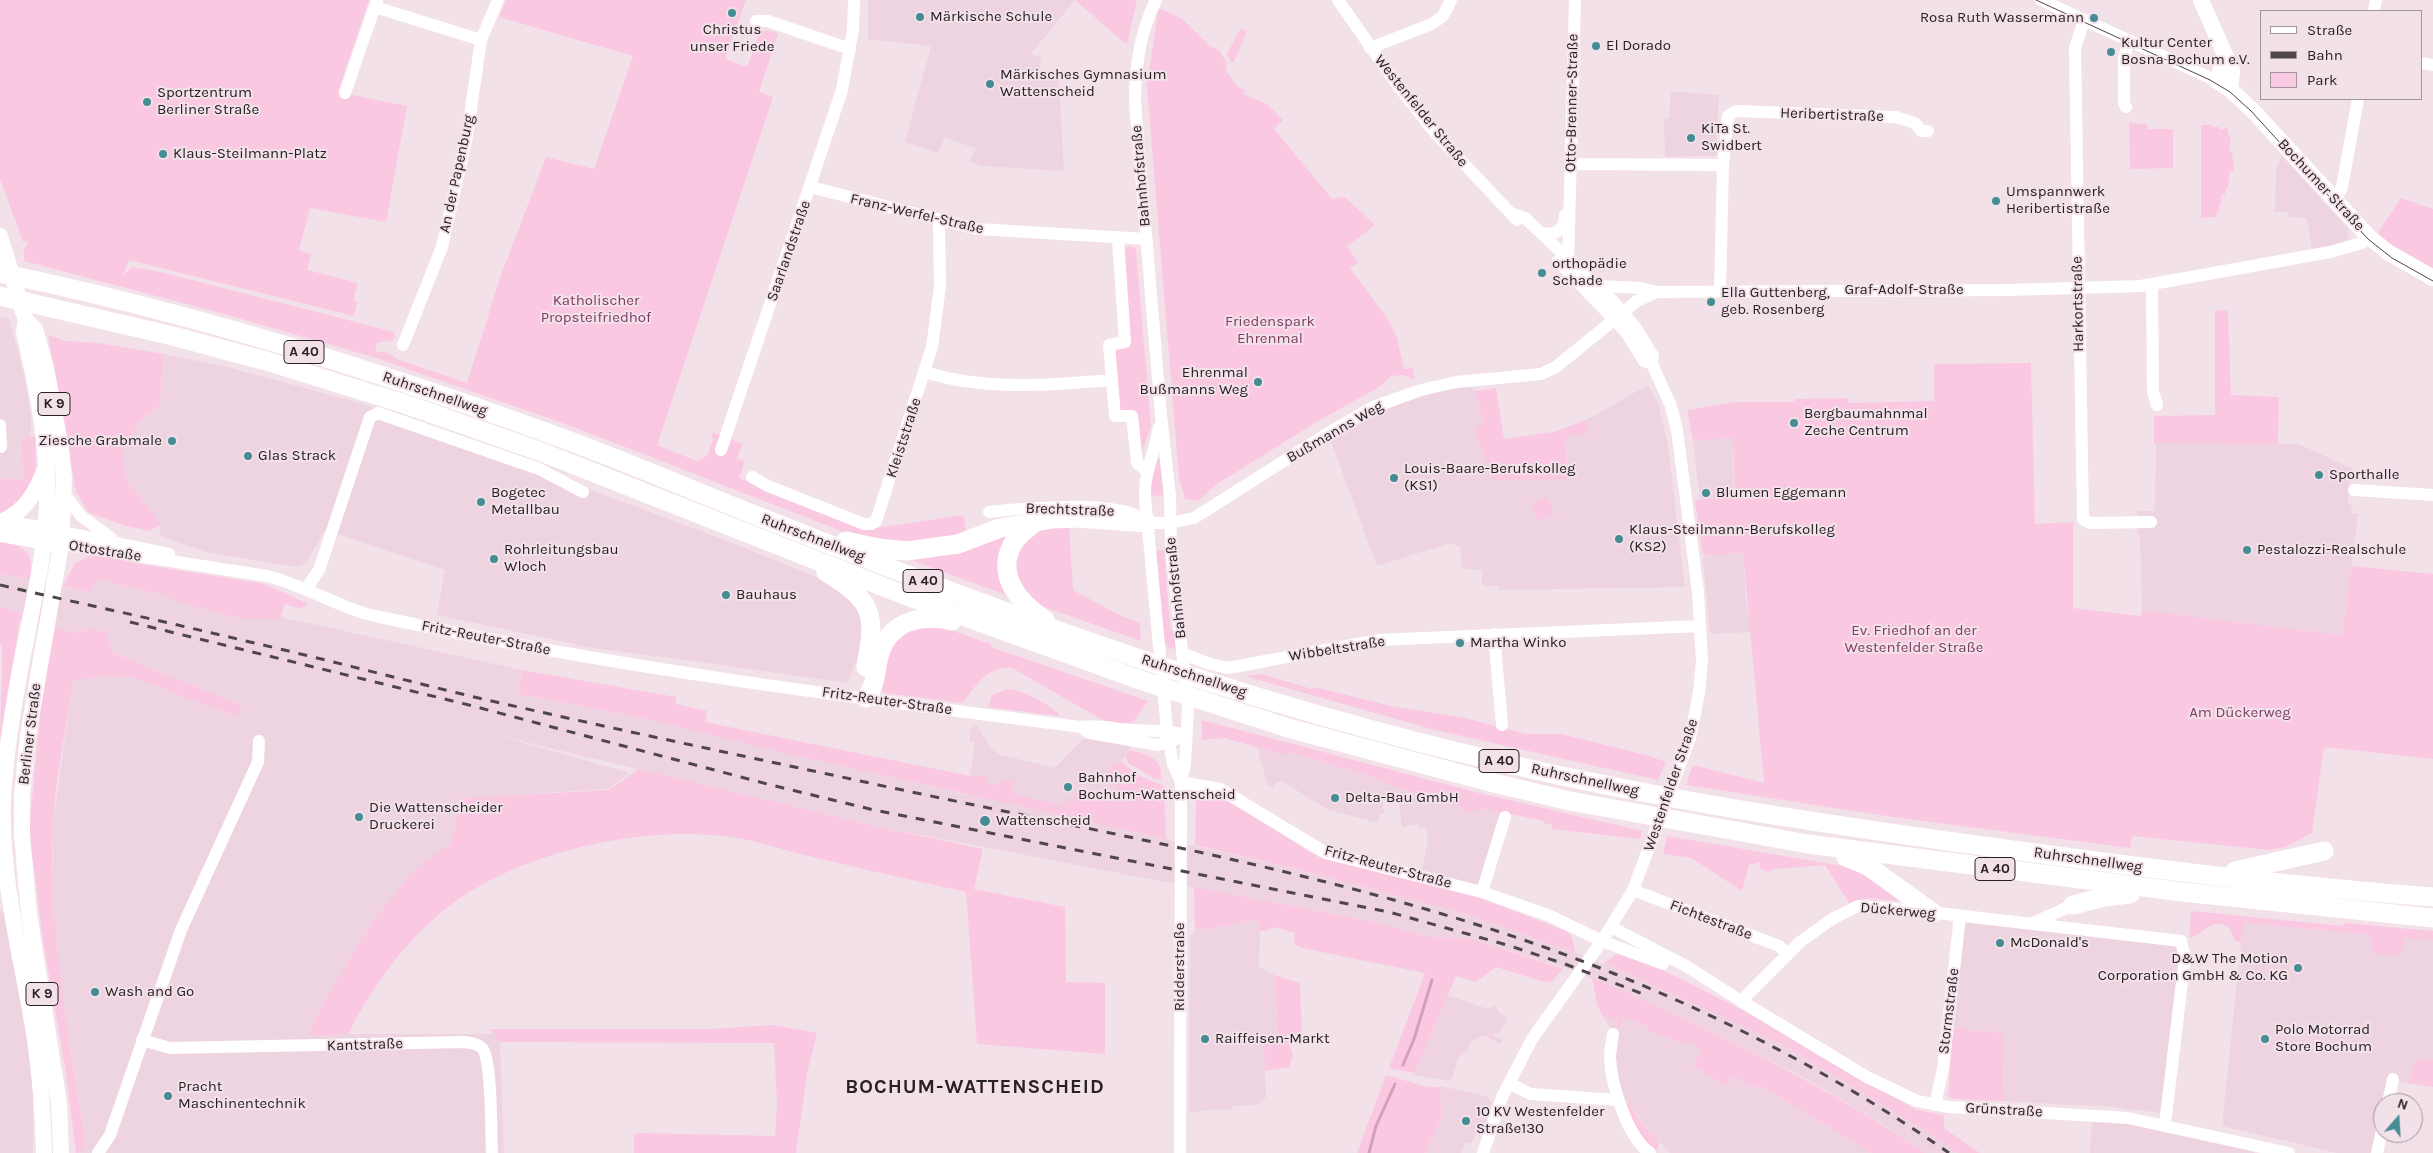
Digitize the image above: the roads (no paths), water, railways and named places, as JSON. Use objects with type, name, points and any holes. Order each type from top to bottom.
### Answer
[{"type":"highway","name":"Ruhrschnellweg","points":[[0,273],[137,304],[334,360],[448,397],[640,468],[784,527],[968,598],[1200,679],[1353,725],[1544,772],[1680,800],[1882,832],[2199,874],[2433,897]]},
{"type":"highway","name":"Ruhrschnellweg","points":[[1,296],[173,336],[405,404],[539,451],[1026,640],[1143,681],[1288,728],[1485,780],[1570,801],[1640,815],[1808,844],[2182,892],[2433,918]]},
{"type":"highway","points":[[784,527],[879,548],[907,551],[958,544],[1000,528],[1034,523],[1077,518],[1147,523]]},
{"type":"highway","points":[[1034,523],[1012,545],[1007,565],[1009,583],[1020,599],[1033,612],[1062,632]]},
{"type":"highway","points":[[787,548],[842,582],[863,601],[868,609],[872,632],[863,684],[866,698]]},
{"type":"highway","points":[[866,698],[874,686],[881,651],[889,636],[898,627],[911,620],[928,617],[944,619],[1026,640]]},
{"type":"highway","points":[[1808,844],[1868,866],[1933,912]]},
{"type":"highway","points":[[2199,874],[2249,870],[2324,851]]},
{"type":"highway","points":[[2070,906],[2120,894],[2182,892]]},
{"type":"main road","points":[[2201,0],[2232,71],[2224,85]]},
{"type":"main road","name":"Bochumer Straße","points":[[2224,85],[2255,113],[2369,237],[2389,253],[2433,278]]},
{"type":"main road","name":"Berliner Straße","points":[[0,236],[26,321],[24,332],[41,412],[46,464],[44,535],[10,734],[3,797],[3,827],[10,909],[40,1074],[42,1149]]},
{"type":"main road","name":"Berliner Straße","points":[[26,321],[35,329],[46,368],[61,448],[64,492],[61,538],[31,710],[22,794],[22,835],[29,914],[59,1103],[62,1153]]},
{"type":"main road","points":[[0,523],[15,515],[27,505],[37,490],[46,464]]},
{"type":"main road","name":"Ottostraße","points":[[0,523],[61,538]]},
{"type":"main road","name":"Ottostraße","points":[[0,534],[44,535]]},
{"type":"street","name":"An der Papenburg","points":[[403,345],[442,246],[467,136],[481,40],[498,0]]},
{"type":"street","name":"Saarlandstraße","points":[[721,450],[842,90],[853,30],[854,0]]},
{"type":"street","name":"Bahnhofstraße","points":[[1156,0],[1141,40],[1135,74],[1135,101],[1161,415],[1170,497],[1170,523],[1188,707],[1185,764],[1181,782]]},
{"type":"street","name":"Westenfelder Straße","points":[[1338,0],[1370,48],[1437,135],[1518,221],[1619,316],[1635,327],[1653,356],[1652,364],[1671,406],[1678,430],[1696,573],[1701,677],[1694,722],[1655,835],[1633,890],[1611,927],[1542,1022],[1509,1084],[1487,1138],[1483,1153]]},
{"type":"street","points":[[1370,48],[1432,24],[1443,16],[1451,0]]},
{"type":"street","name":"Otto-Brenner-Straße","points":[[1568,266],[1575,0]]},
{"type":"street","points":[[2041,0],[2224,85]]},
{"type":"street","points":[[345,93],[376,4],[481,40]]},
{"type":"street","name":"Harkortstraße","points":[[2084,20],[2075,48],[2083,519],[2090,523],[2152,522]]},
{"type":"street","points":[[756,21],[768,21],[850,49]]},
{"type":"street","points":[[2126,107],[2124,103],[2124,58],[2129,41]]},
{"type":"street","points":[[2335,201],[2342,187],[2358,100]]},
{"type":"street","name":"Heribertistraße","points":[[1720,291],[1723,165],[1728,116],[1736,112],[1896,117],[1915,123],[1921,131],[1928,131]]},
{"type":"street","points":[[1571,164],[1723,165]]},
{"type":"street","name":"Franz-Werfel-Straße","points":[[810,187],[939,222],[986,230],[1118,239],[1146,239]]},
{"type":"street","name":"Otto-Brenner-Straße","points":[[1541,234],[1554,234],[1563,228],[1569,206]]},
{"type":"street","name":"Westenfelder Straße","points":[[1513,214],[1526,218],[1568,266],[1598,286],[1619,316]]},
{"type":"street","name":"Kleiststraße","points":[[752,477],[768,486],[864,524],[871,524],[879,517],[932,347],[939,303],[939,222]]},
{"type":"street","name":"Graf-Adolf-Straße","points":[[1598,286],[1641,288],[1657,292],[2078,288],[2152,284],[2330,252],[2362,242],[2369,237]]},
{"type":"street","name":"Bahnhofstraße","points":[[1118,239],[1125,342],[1110,344],[1115,416],[1132,416],[1137,463],[1146,470]]},
{"type":"street","points":[[2152,284],[2153,391],[2157,405]]},
{"type":"street","name":"Graf-Adolf-Straße","points":[[1619,316],[1637,301],[1657,292]]},
{"type":"street","name":"Bußmanns Weg","points":[[1170,523],[1194,518],[1325,435],[1373,407],[1406,394],[1447,384],[1542,374],[1556,367],[1619,316]]},
{"type":"street","points":[[925,372],[992,384],[1020,386],[1045,386],[1111,380]]},
{"type":"street","points":[[306,588],[319,570],[370,417],[378,413],[539,470],[583,492]]},
{"type":"street","name":"Bahnhofstraße","points":[[1161,415],[1156,442],[1146,470],[1144,482],[1167,730],[1173,764],[1181,782]]},
{"type":"street","points":[[0,425],[2,426],[1,447]]},
{"type":"street","points":[[2354,490],[2433,496]]},
{"type":"street","name":"Ottostraße","points":[[64,492],[81,516],[117,542]]},
{"type":"street","name":"Brechtstraße","points":[[989,512],[1030,507],[1078,507],[1136,514],[1147,523]]},
{"type":"street","name":"Bahnhofstraße","points":[[1147,523],[1170,523]]},
{"type":"street","name":"Ottostraße","points":[[61,538],[267,576],[306,588]]},
{"type":"street","name":"Ottostraße","points":[[61,538],[117,542],[210,566]]},
{"type":"street","name":"Fritz-Reuter-Straße","points":[[306,588],[363,613],[538,649],[866,698],[1081,727],[1091,725],[1132,730],[1167,730],[1187,735]]},
{"type":"street","name":"Wibbeltstraße","points":[[1183,654],[1210,664],[1228,668],[1379,640],[1700,626]]},
{"type":"street","points":[[1494,634],[1502,725]]},
{"type":"street","name":"Fritz-Reuter-Straße","points":[[1081,727],[1090,733],[1158,746],[1187,735]]},
{"type":"street","points":[[98,1153],[110,1135],[187,914],[258,762],[260,741]]},
{"type":"street","name":"Fritz-Reuter-Straße","points":[[1181,782],[1220,789],[1326,852],[1482,892],[1550,916],[1602,941]]},
{"type":"street","name":"Ridderstraße","points":[[1180,1153],[1181,782]]},
{"type":"street","points":[[1482,892],[1505,817]]},
{"type":"street","name":"Fichtestraße","points":[[1633,890],[1779,946],[1788,954]]},
{"type":"street","name":"Dückerweg","points":[[1741,1002],[1788,954],[1832,919],[1858,906],[1933,912],[2181,941],[2185,957],[2165,1124]]},
{"type":"street","points":[[2030,924],[2070,906]]},
{"type":"street","points":[[2070,906],[2062,916],[2064,924],[2070,928]]},
{"type":"street","name":"Stormstraße","points":[[1935,1105],[1943,1069],[1960,916]]},
{"type":"street","name":"Grünstraße","points":[[1611,927],[1700,973],[1741,1002]]},
{"type":"street","name":"Grünstraße","points":[[1602,941],[1652,958],[1741,1002],[1880,1084],[1917,1101],[1935,1105],[2105,1115],[2165,1124],[2289,1153]]},
{"type":"street","points":[[1612,1034],[1610,1058],[1618,1100],[1638,1142],[1650,1153]]},
{"type":"street","name":"Kantstraße","points":[[142,1040],[170,1048],[475,1044],[483,1049],[488,1064],[492,1153]]},
{"type":"street","points":[[2390,1093],[2393,1079]]},
{"type":"street","points":[[1509,1084],[1530,1094],[1618,1100]]},
{"type":"street","name":"Westenfelder Straße","points":[[1476,1153],[1487,1138]]},
{"type":"waterway","points":[[1403,1065],[1414,1039],[1432,980]]},
{"type":"waterway","points":[[1369,1153],[1376,1126],[1395,1084]]},
{"type":"tram line","points":[[2036,0],[2210,80],[2230,92],[2251,111],[2368,239],[2392,258],[2433,281]]},
{"type":"railway","points":[[0,585],[305,655],[470,696],[708,749],[1182,848],[1347,887],[1428,910],[1567,955],[1681,1002],[1792,1057],[1846,1087],[1949,1153]]},
{"type":"railway","points":[[130,622],[469,705],[771,785],[874,810],[1389,912],[1507,945],[1565,964],[1648,996]]},
{"type":"place","name":"Christus unser Friede","points":[[732,13]]},
{"type":"place","name":"Märkische Schule","points":[[920,17]]},
{"type":"place","name":"Rosa Ruth Wassermann","points":[[2094,18]]},
{"type":"place","name":"El Dorado","points":[[1596,46]]},
{"type":"place","name":"Kultur Center Bosna Bochum e.V.","points":[[2111,52]]},
{"type":"place","name":"Märkisches Gymnasium Wattenscheid","points":[[990,84]]},
{"type":"place","name":"Sportzentrum Berliner Straße","points":[[147,102]]},
{"type":"place","name":"KiTa St. Swidbert","points":[[1691,138]]},
{"type":"place","name":"Klaus-Steilmann-Platz","points":[[163,154]]},
{"type":"place","name":"Umspannwerk Heribertistraße","points":[[1996,201]]},
{"type":"place","name":"orthopädie Schade","points":[[1542,273]]},
{"type":"place","name":"Ella Guttenberg, geb. Rosenberg","points":[[1711,302]]},
{"type":"place","name":"Ehrenmal Bußmanns Weg","points":[[1258,382]]},
{"type":"place","name":"Bergbaumahnmal Zeche Centrum","points":[[1794,423]]},
{"type":"place","name":"Ziesche Grabmale","points":[[172,441]]},
{"type":"place","name":"Glas Strack","points":[[248,456]]},
{"type":"place","name":"Sporthalle","points":[[2319,475]]},
{"type":"place","name":"Louis-Baare-Berufskolleg (KS1)","points":[[1394,478]]},
{"type":"place","name":"Blumen Eggemann","points":[[1706,493]]},
{"type":"place","name":"Bogetec Metallbau","points":[[481,502]]},
{"type":"place","name":"Klaus-Steilmann-Berufskolleg (KS2)","points":[[1619,539]]},
{"type":"place","name":"Pestalozzi-Realschule","points":[[2247,550]]},
{"type":"place","name":"Rohrleitungsbau Wloch","points":[[494,559]]},
{"type":"place","name":"Bauhaus","points":[[726,595]]},
{"type":"place","name":"Martha Winko","points":[[1460,643]]},
{"type":"place","name":"Bahnhof Bochum-Wattenscheid","points":[[1068,787]]},
{"type":"place","name":"Delta-Bau GmbH","points":[[1335,798]]},
{"type":"place","name":"Die Wattenscheider Druckerei","points":[[359,817]]},
{"type":"place","name":"Wattenscheid","points":[[985,821]]},
{"type":"place","name":"McDonald's","points":[[2000,943]]},
{"type":"place","name":"D&W The Motion Corporation GmbH & Co. KG","points":[[2298,968]]},
{"type":"place","name":"Wash and Go","points":[[95,992]]},
{"type":"place","name":"Raiffeisen-Markt","points":[[1205,1039]]},
{"type":"place","name":"Polo Motorrad Store Bochum","points":[[2265,1039]]},
{"type":"place","name":"Pracht Maschinentechnik","points":[[168,1096]]},
{"type":"place","name":"10 KV Westenfelder Straße130","points":[[1466,1121]]},
{"type":"district","name":"BOCHUM-WATTENSCHEID","points":[[975,1087]]},
{"type":"park label","name":"Katholischer Propsteifriedhof","points":[[596,310]]},
{"type":"park label","name":"Friedenspark Ehrenmal","points":[[1270,330]]},
{"type":"park label","name":"Ev. Friedhof an der Westenfelder Straße","points":[[1914,640]]},
{"type":"park label","name":"Am Dückerweg","points":[[2240,713]]}]
